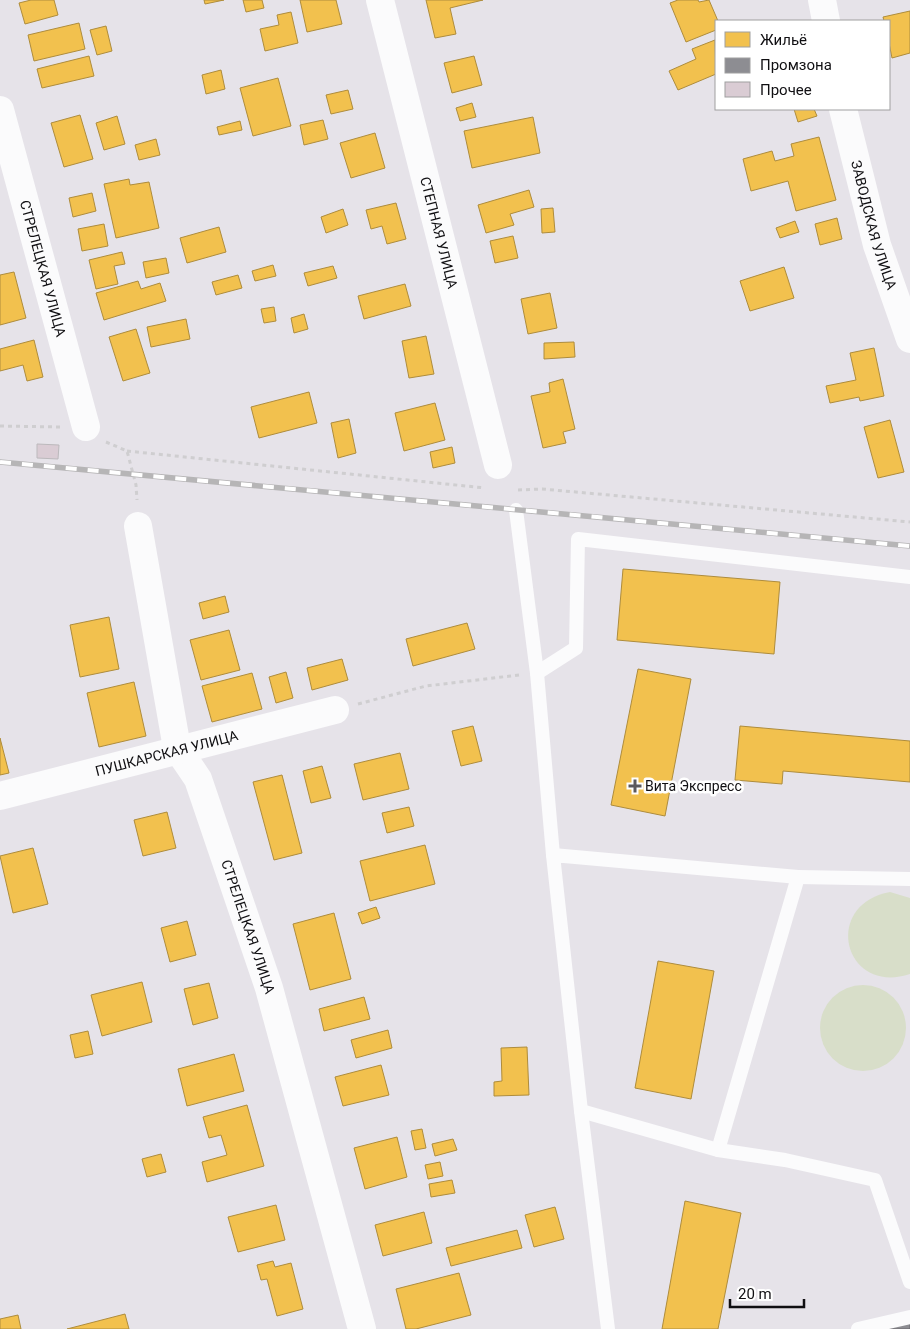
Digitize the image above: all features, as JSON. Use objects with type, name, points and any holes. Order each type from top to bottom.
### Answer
[{"type":"street","name":"СТЕПНАЯ УЛИЦА","points":[[380,0],[496,477]]},
{"type":"street","points":[[822,0],[826,20]]},
{"type":"street","name":"СТРЕЛЕЦКАЯ УЛИЦА","points":[[0,110],[86,427]]},
{"type":"street","name":"ЗАВОДСКАЯ УЛИЦА","points":[[843,110],[877,245],[910,339]]},
{"type":"street","name":"СТРЕЛЕЦКАЯ УЛИЦА","points":[[138,526],[178,748],[198,778],[270,988],[362,1329]]},
{"type":"street","name":"ПУШКАРСКАЯ УЛИЦА","points":[[0,796],[178,748],[335,710]]},
{"type":"lane","points":[[516,510],[537,673],[553,855],[581,1111],[608,1329]]},
{"type":"lane","points":[[537,673],[576,648],[578,539],[910,577]]},
{"type":"lane","points":[[553,855],[798,877],[910,879]]},
{"type":"lane","points":[[718,1150],[798,877]]},
{"type":"lane","points":[[581,1111],[718,1150],[785,1160],[875,1180],[910,1282]]},
{"type":"lane","points":[[858,1329],[910,1317]]},
{"type":"path","points":[[0,426],[86,427],[95,437],[128,450],[496,477]]},
{"type":"path","points":[[128,450],[136,485],[138,526]]},
{"type":"path","points":[[514,490],[542,489],[910,522]]},
{"type":"path","points":[[335,710],[426,686],[537,673]]},
{"type":"green space","points":[[890,892],[910,898],[910,974],[887,977],[869,972],[856,961],[849,946],[849,929],[855,913],[868,900]]},
{"type":"green space","points":[[863,985],[887,992],[899,1004],[906,1028],[899,1052],[887,1064],[863,1071],[839,1064],[827,1052],[820,1028],[827,1004],[839,992]]},
{"type":"building: Жильё","points":[[31,0],[54,0],[58,15],[25,24],[19,3]]},
{"type":"building: Жильё","points":[[204,0],[224,0],[205,4]]},
{"type":"building: Жильё","points":[[243,0],[262,0],[264,8],[246,12]]},
{"type":"building: Жильё","points":[[300,0],[336,0],[342,24],[307,32]]},
{"type":"building: Жильё","points":[[426,0],[483,0],[450,8],[456,34],[435,38]]},
{"type":"building: Жильё","points":[[678,0],[698,0],[699,2],[709,0],[718,20],[715,20],[715,30],[686,42],[670,3]]},
{"type":"building: Жильё","points":[[910,11],[910,53],[892,58],[890,20],[884,20],[883,17]]},
{"type":"building: Жильё","points":[[291,12],[298,43],[265,51],[260,29],[279,25],[277,15]]},
{"type":"building: Жильё","points":[[79,23],[85,49],[34,61],[28,35]]},
{"type":"building: Жильё","points":[[106,26],[112,51],[97,55],[90,30]]},
{"type":"building: Жильё","points":[[715,40],[715,74],[678,90],[669,71],[696,59],[692,49]]},
{"type":"building: Жильё","points":[[89,56],[94,76],[42,88],[37,69]]},
{"type":"building: Жильё","points":[[474,56],[482,85],[452,93],[444,63]]},
{"type":"building: Жильё","points":[[221,70],[225,89],[206,94],[202,75]]},
{"type":"building: Жильё","points":[[278,78],[291,126],[253,136],[240,88]]},
{"type":"building: Жильё","points":[[348,90],[353,109],[331,114],[326,95]]},
{"type":"building: Жильё","points":[[472,103],[476,117],[460,121],[456,108]]},
{"type":"building: Жильё","points":[[794,110],[814,110],[817,116],[798,122]]},
{"type":"building: Жильё","points":[[80,115],[93,159],[64,167],[51,123]]},
{"type":"building: Жильё","points":[[117,116],[125,144],[104,150],[96,123]]},
{"type":"building: Жильё","points":[[533,117],[540,153],[472,168],[464,131]]},
{"type":"building: Жильё","points":[[323,120],[328,139],[304,145],[300,125]]},
{"type":"building: Жильё","points":[[240,121],[242,130],[219,135],[217,127]]},
{"type":"building: Жильё","points":[[375,133],[385,168],[351,178],[340,143]]},
{"type":"building: Жильё","points":[[819,137],[836,200],[796,211],[788,181],[751,191],[743,159],[772,151],[775,161],[794,156],[791,144]]},
{"type":"building: Жильё","points":[[156,139],[160,155],[139,160],[135,145]]},
{"type":"building: Жильё","points":[[129,179],[130,185],[149,182],[159,228],[116,238],[104,184]]},
{"type":"building: Жильё","points":[[529,190],[534,207],[510,214],[514,225],[486,233],[478,205]]},
{"type":"building: Жильё","points":[[92,193],[96,211],[73,217],[69,198]]},
{"type":"building: Жильё","points":[[396,203],[406,239],[387,244],[382,226],[371,229],[366,210]]},
{"type":"building: Жильё","points":[[553,208],[555,232],[542,233],[541,209]]},
{"type":"building: Жильё","points":[[343,209],[348,225],[326,233],[321,217]]},
{"type":"building: Жильё","points":[[837,218],[842,239],[820,245],[815,224]]},
{"type":"building: Жильё","points":[[795,221],[799,232],[780,238],[776,228]]},
{"type":"building: Жильё","points":[[104,224],[108,246],[82,251],[78,229]]},
{"type":"building: Жильё","points":[[219,227],[226,252],[187,263],[180,238]]},
{"type":"building: Жильё","points":[[513,236],[518,258],[495,263],[490,241]]},
{"type":"building: Жильё","points":[[122,252],[125,264],[114,266],[118,284],[96,289],[89,260]]},
{"type":"building: Жильё","points":[[166,258],[169,273],[146,278],[143,262]]},
{"type":"building: Жильё","points":[[273,265],[276,276],[255,281],[252,271]]},
{"type":"building: Жильё","points":[[333,266],[337,278],[308,286],[304,273]]},
{"type":"building: Жильё","points":[[784,267],[794,298],[750,311],[740,281]]},
{"type":"building: Жильё","points":[[14,272],[26,318],[0,325],[0,275]]},
{"type":"building: Жильё","points":[[238,275],[242,288],[216,295],[212,282]]},
{"type":"building: Жильё","points":[[138,281],[141,289],[160,283],[166,301],[104,320],[96,293]]},
{"type":"building: Жильё","points":[[405,284],[411,306],[364,319],[358,296]]},
{"type":"building: Жильё","points":[[550,293],[557,328],[528,334],[521,299]]},
{"type":"building: Жильё","points":[[274,307],[276,321],[264,323],[261,309]]},
{"type":"building: Жильё","points":[[304,314],[308,329],[294,333],[291,318]]},
{"type":"building: Жильё","points":[[186,319],[190,339],[151,347],[147,327]]},
{"type":"building: Жильё","points":[[136,329],[150,373],[123,381],[109,337]]},
{"type":"building: Жильё","points":[[426,336],[434,374],[409,378],[402,341]]},
{"type":"building: Жильё","points":[[34,340],[43,377],[27,381],[23,365],[0,371],[0,349]]},
{"type":"building: Жильё","points":[[574,342],[575,357],[544,359],[544,343]]},
{"type":"building: Жильё","points":[[874,348],[884,396],[860,401],[859,397],[830,403],[826,386],[856,380],[850,353]]},
{"type":"building: Жильё","points":[[563,379],[575,429],[563,432],[566,443],[543,448],[531,396],[550,392],[549,383]]},
{"type":"building: Жильё","points":[[309,392],[317,423],[259,438],[251,407]]},
{"type":"building: Жильё","points":[[435,403],[445,440],[404,451],[395,413]]},
{"type":"building: Жильё","points":[[349,419],[356,453],[338,458],[331,423]]},
{"type":"building: Жильё","points":[[890,420],[904,472],[878,478],[864,427]]},
{"type":"building: Жильё","points":[[452,447],[455,463],[433,468],[430,452]]},
{"type":"building: Жильё","points":[[623,569],[780,582],[774,654],[617,640]]},
{"type":"building: Жильё","points":[[225,596],[229,612],[203,619],[199,603]]},
{"type":"building: Жильё","points":[[109,617],[119,669],[80,677],[70,625]]},
{"type":"building: Жильё","points":[[467,623],[475,649],[413,666],[406,639]]},
{"type":"building: Жильё","points":[[229,630],[240,670],[201,680],[190,640]]},
{"type":"building: Жильё","points":[[342,659],[348,680],[312,690],[307,668]]},
{"type":"building: Жильё","points":[[638,669],[691,679],[665,816],[611,805]]},
{"type":"building: Жильё","points":[[286,672],[293,698],[276,703],[269,677]]},
{"type":"building: Жильё","points":[[252,673],[262,709],[212,722],[202,686]]},
{"type":"building: Жильё","points":[[134,682],[146,736],[99,747],[87,693]]},
{"type":"building: Жильё","points":[[473,726],[482,761],[461,766],[452,731]]},
{"type":"building: Жильё","points":[[740,726],[910,741],[910,782],[783,771],[782,784],[735,780]]},
{"type":"building: Жильё","points":[[0,738],[9,773],[0,775]]},
{"type":"building: Жильё","points":[[400,753],[409,789],[363,800],[354,764]]},
{"type":"building: Жильё","points":[[322,766],[331,798],[311,803],[303,771]]},
{"type":"building: Жильё","points":[[282,775],[302,853],[274,860],[253,782]]},
{"type":"building: Жильё","points":[[409,807],[414,826],[387,833],[382,813]]},
{"type":"building: Жильё","points":[[167,812],[176,848],[143,856],[134,820]]},
{"type":"building: Жильё","points":[[425,845],[435,884],[370,901],[360,861]]},
{"type":"building: Жильё","points":[[33,848],[48,904],[13,913],[0,856]]},
{"type":"building: Жильё","points":[[376,907],[380,918],[362,924],[358,913]]},
{"type":"building: Жильё","points":[[334,913],[351,979],[310,990],[293,924]]},
{"type":"building: Жильё","points":[[187,921],[196,955],[170,962],[161,928]]},
{"type":"building: Жильё","points":[[658,961],[714,971],[691,1099],[635,1088]]},
{"type":"building: Жильё","points":[[142,982],[152,1022],[102,1036],[91,995]]},
{"type":"building: Жильё","points":[[209,983],[218,1018],[193,1025],[184,989]]},
{"type":"building: Жильё","points":[[364,997],[370,1019],[324,1031],[319,1009]]},
{"type":"building: Жильё","points":[[388,1030],[392,1048],[356,1058],[351,1040]]},
{"type":"building: Жильё","points":[[88,1031],[93,1054],[75,1058],[70,1035]]},
{"type":"building: Жильё","points":[[527,1047],[529,1095],[494,1096],[494,1082],[502,1081],[501,1048]]},
{"type":"building: Жильё","points":[[234,1054],[244,1091],[187,1106],[178,1069]]},
{"type":"building: Жильё","points":[[381,1065],[389,1095],[343,1106],[335,1077]]},
{"type":"building: Жильё","points":[[247,1105],[264,1166],[207,1182],[202,1162],[227,1155],[221,1135],[209,1138],[203,1117]]},
{"type":"building: Жильё","points":[[422,1129],[426,1148],[415,1150],[411,1131]]},
{"type":"building: Жильё","points":[[397,1137],[407,1177],[365,1189],[354,1148]]},
{"type":"building: Жильё","points":[[453,1139],[457,1150],[435,1156],[432,1144]]},
{"type":"building: Жильё","points":[[161,1154],[166,1172],[147,1177],[142,1159]]},
{"type":"building: Жильё","points":[[440,1162],[443,1176],[428,1179],[425,1165]]},
{"type":"building: Жильё","points":[[452,1180],[455,1193],[431,1197],[429,1184]]},
{"type":"building: Жильё","points":[[685,1201],[741,1213],[718,1329],[662,1329]]},
{"type":"building: Жильё","points":[[276,1205],[285,1240],[238,1252],[228,1217]]},
{"type":"building: Жильё","points":[[555,1207],[564,1239],[534,1247],[525,1215]]},
{"type":"building: Жильё","points":[[424,1212],[432,1243],[383,1256],[375,1225]]},
{"type":"building: Жильё","points":[[517,1230],[522,1248],[451,1266],[446,1248]]},
{"type":"building: Жильё","points":[[273,1261],[275,1267],[291,1263],[303,1309],[277,1316],[267,1279],[261,1280],[257,1265]]},
{"type":"building: Жильё","points":[[459,1273],[471,1315],[416,1329],[406,1329],[396,1289]]},
{"type":"building: Жильё","points":[[125,1314],[129,1329],[67,1329]]},
{"type":"building: Жильё","points":[[18,1315],[21,1329],[0,1329],[0,1319]]},
{"type":"building: Промзона","points":[[910,1322],[910,1329],[888,1329]]},
{"type":"building: Прочее","points":[[37,444],[59,445],[58,459],[37,458]]},
{"type":"railway","points":[[0,462],[910,546]]},
{"type":"place","name":"Вита Экспресс","points":[[635,786]]}]
